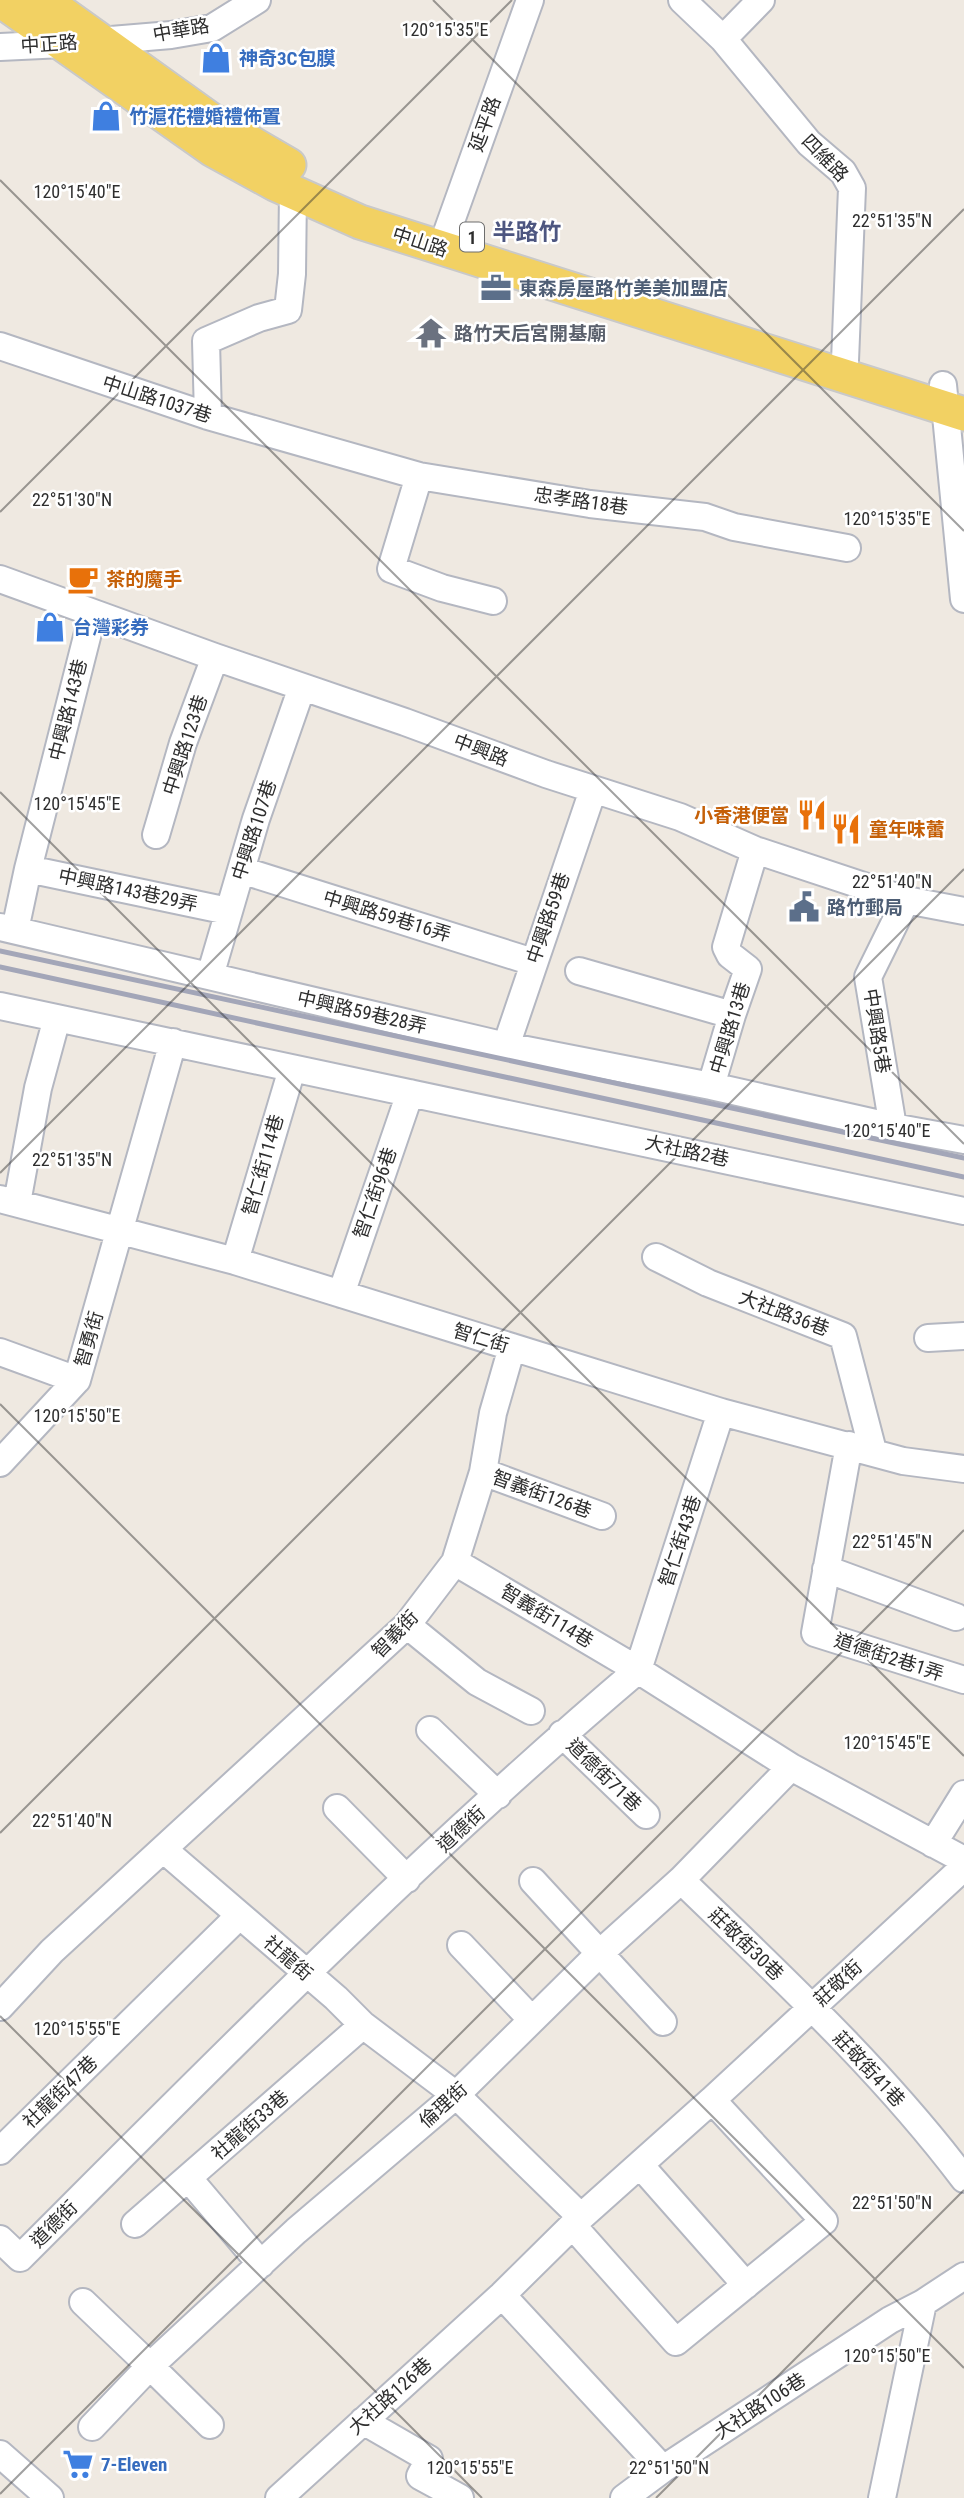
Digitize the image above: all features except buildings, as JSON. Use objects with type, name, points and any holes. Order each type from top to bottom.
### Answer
[{"type":"main road","name":"中山路","points":[[0,0],[213,150],[360,222],[444,239],[845,361],[954,400]]},
{"type":"main road","name":"中山路","points":[[44,0],[209,119],[280,162],[360,197],[444,239],[954,400]]},
{"type":"street","name":"中華路","points":[[99,40],[212,28],[257,0]]},
{"type":"street","name":"延平路","points":[[444,239],[530,0]]},
{"type":"street","name":"四維路","points":[[682,0],[723,39],[809,143],[843,172],[852,188],[845,361]]},
{"type":"street","points":[[723,39],[761,0]]},
{"type":"street","name":"中正路","points":[[0,47],[99,40]]},
{"type":"street","points":[[208,416],[206,341],[259,318],[288,310],[292,274],[293,191]]},
{"type":"street","name":"中山路1037巷","points":[[0,345],[208,416],[316,448]]},
{"type":"street","points":[[954,400],[964,598]]},
{"type":"street","name":"忠孝路18巷","points":[[316,448],[419,476],[590,504],[705,517],[734,527],[847,548]]},
{"type":"street","points":[[419,476],[391,569],[442,588],[493,601]]},
{"type":"street","name":"中興路","points":[[0,579],[593,790],[680,817],[755,850],[906,900],[964,911]]},
{"type":"street","name":"中興路143巷","points":[[8,928],[27,869],[93,613]]},
{"type":"street","name":"中興路123巷","points":[[156,835],[183,743],[215,657]]},
{"type":"street","name":"中興路107巷","points":[[210,976],[256,820],[302,687]]},
{"type":"street","name":"中興路59巷","points":[[506,1046],[593,790]]},
{"type":"street","name":"中興路13巷","points":[[755,850],[726,947],[730,955],[748,969],[711,1086],[893,1127],[964,1140]]},
{"type":"street","name":"中興路143巷29弄","points":[[27,869],[228,911]]},
{"type":"street","name":"中興路59巷16弄","points":[[241,870],[533,962]]},
{"type":"street","name":"中興路5巷","points":[[893,1127],[869,976],[906,900]]},
{"type":"street","name":"中興路59巷28弄","points":[[8,928],[506,1046],[711,1086]]},
{"type":"street","points":[[579,971],[732,1015]]},
{"type":"street","name":"大社路2巷","points":[[0,1006],[964,1211]]},
{"type":"street","points":[[8,1201],[57,1018]]},
{"type":"street","name":"智勇街","points":[[0,1463],[77,1380],[173,1042]]},
{"type":"street","name":"智仁街114巷","points":[[235,1261],[292,1069]]},
{"type":"street","name":"智仁街96巷","points":[[341,1294],[410,1093]]},
{"type":"street","name":"智仁街","points":[[8,1201],[235,1261],[722,1412],[903,1461],[964,1468]]},
{"type":"street","name":"大社路36巷","points":[[656,1257],[708,1283],[843,1336],[861,1448]]},
{"type":"street","points":[[928,1338],[964,1336]]},
{"type":"street","name":"智義街","points":[[163,1849],[407,1625],[455,1562],[483,1472],[493,1413],[512,1347]]},
{"type":"street","points":[[0,1352],[77,1380]]},
{"type":"street","name":"智仁街43巷","points":[[638,1670],[722,1412]]},
{"type":"street","points":[[861,1448],[826,1569],[956,1617]]},
{"type":"street","name":"智義街126巷","points":[[483,1472],[602,1516]]},
{"type":"street","name":"智義街114巷","points":[[455,1562],[638,1670]]},
{"type":"street","name":"道德街2巷1弄","points":[[826,1569],[815,1633],[964,1681]]},
{"type":"street","points":[[407,1625],[477,1682],[531,1711]]},
{"type":"street","points":[[638,1670],[791,1767],[964,1860]]},
{"type":"street","name":"道德街","points":[[0,2239],[20,2258],[306,1973],[562,1734],[638,1670]]},
{"type":"street","points":[[430,1730],[498,1794]]},
{"type":"street","name":"道德街71巷","points":[[562,1734],[646,1815]]},
{"type":"street","name":"倫理街","points":[[92,2427],[150,2365],[296,2231],[456,2095],[600,1953],[681,1880],[791,1767]]},
{"type":"street","points":[[933,1844],[964,1794]]},
{"type":"street","points":[[337,1808],[407,1879]]},
{"type":"street","points":[[0,2007],[52,1951],[163,1849]]},
{"type":"street","name":"社龍街","points":[[163,1849],[363,2025],[456,2095],[577,2222]]},
{"type":"street","name":"莊敬街","points":[[712,2100],[964,1867]]},
{"type":"street","name":"莊敬街30巷","points":[[681,1880],[812,2008]]},
{"type":"street","points":[[533,1881],[663,2022]]},
{"type":"street","name":"社龍街47巷","points":[[0,2151],[239,1916]]},
{"type":"street","points":[[461,1945],[532,2020]]},
{"type":"street","name":"莊敬街41巷","points":[[812,2008],[925,2130],[964,2179]]},
{"type":"street","name":"社龍街33巷","points":[[135,2224],[363,2025]]},
{"type":"street","points":[[577,2222],[676,2342],[824,2221],[712,2100]]},
{"type":"street","name":"大社路126巷","points":[[279,2498],[712,2100]]},
{"type":"street","points":[[640,2165],[746,2285]]},
{"type":"street","points":[[189,2179],[261,2264]]},
{"type":"street","name":"大社路106巷","points":[[624,2498],[663,2469],[890,2320],[923,2303],[964,2276]]},
{"type":"street","points":[[502,2295],[663,2469]]},
{"type":"street","points":[[83,2302],[210,2425]]},
{"type":"street","points":[[882,2498],[923,2303]]},
{"type":"street","points":[[363,2421],[429,2459],[420,2476],[460,2498]]},
{"type":"street","points":[[0,2454],[50,2498]]},
{"type":"railway","points":[[0,951],[964,1158]]},
{"type":"railway","points":[[0,967],[964,1177]]},
{"type":"place","name":"神奇3C包膜","points":[[216,58]]},
{"type":"place","name":"竹滬花禮婚禮佈置","points":[[106,116]]},
{"type":"place","name":"東森房屋路竹美美加盟店","points":[[496,288]]},
{"type":"place","name":"路竹天后宮開基廟","points":[[431,333]]},
{"type":"place","name":"茶的魔手","points":[[83,579]]},
{"type":"place","name":"台灣彩券","points":[[50,627]]},
{"type":"place","name":"小香港便當","points":[[812,815]]},
{"type":"place","name":"童年味蕾","points":[[846,829]]},
{"type":"place","name":"路竹郵局","points":[[804,907]]},
{"type":"place","name":"7-Eleven","points":[[78,2464]]},
{"type":"district","name":"半路竹","points":[[527,232]]}]
